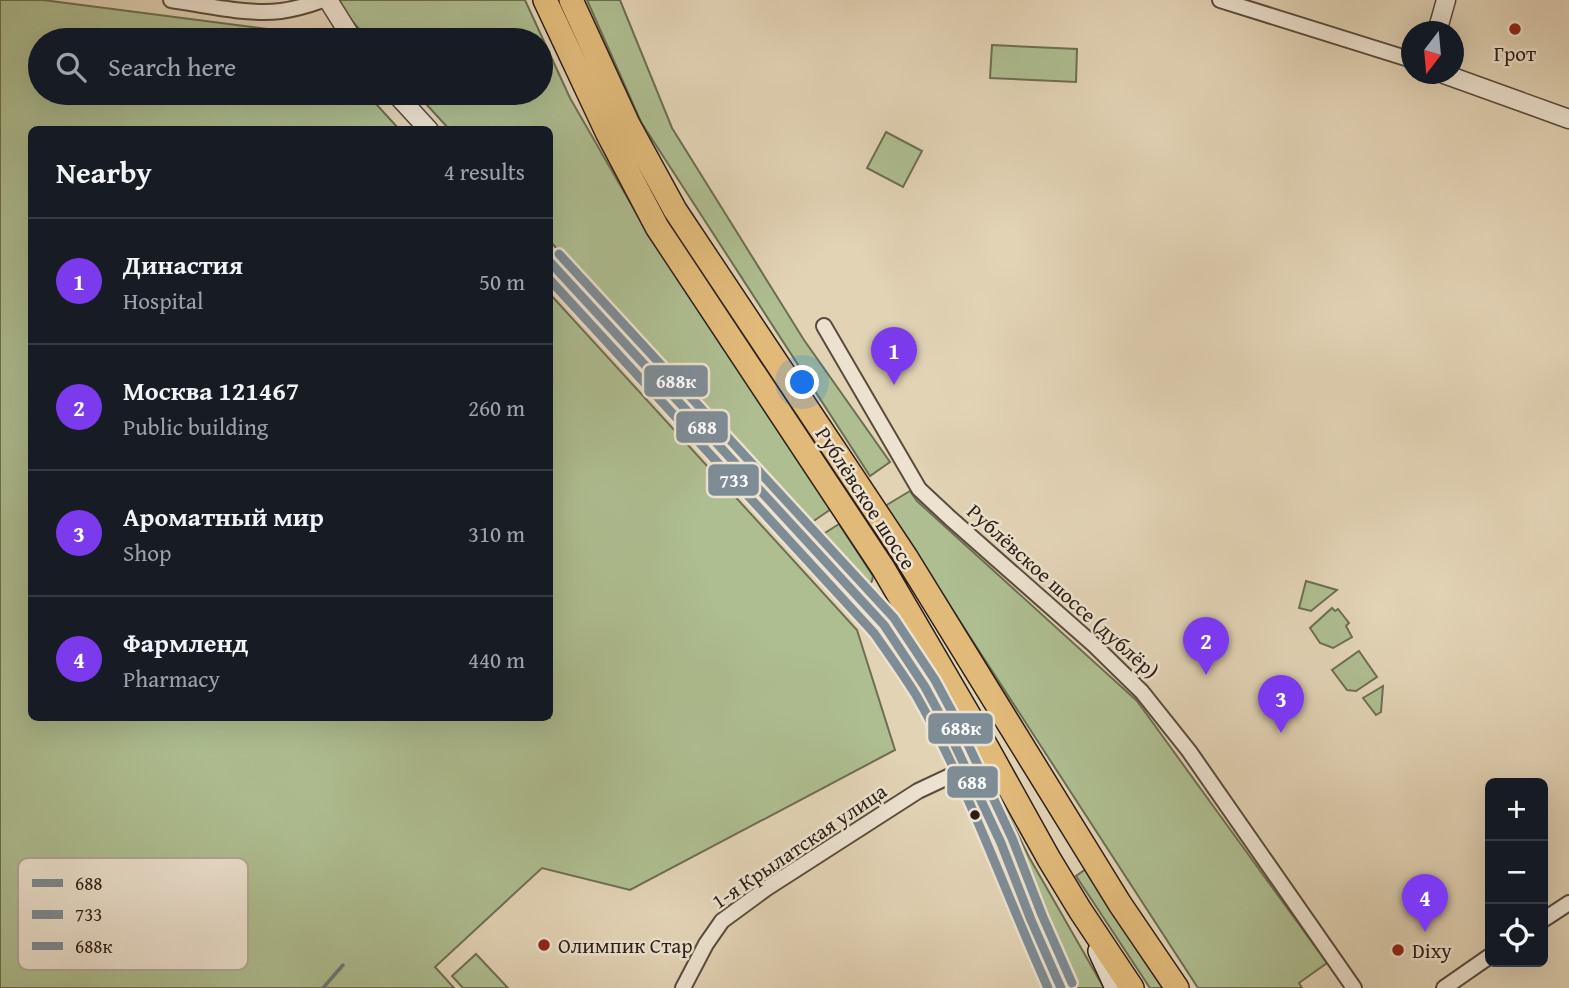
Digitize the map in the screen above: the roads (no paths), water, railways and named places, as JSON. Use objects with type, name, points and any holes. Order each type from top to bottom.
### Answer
[{"type":"main road","name":"Рублёвское шоссе","points":[[545,0],[608,134],[657,227],[883,568],[1049,859],[1132,988]]},
{"type":"main road","name":"Рублёвское шоссе","points":[[571,0],[628,124],[676,211],[906,557],[1121,904],[1177,988]]},
{"type":"main road","points":[[1080,911],[1116,988]]},
{"type":"street","points":[[171,0],[260,12],[298,8],[326,0],[344,28]]},
{"type":"street","points":[[1220,0],[1401,57]]},
{"type":"street","points":[[1440,21],[1446,0]]},
{"type":"street","points":[[1464,81],[1569,119]]},
{"type":"street","points":[[406,105],[425,126]]},
{"type":"street","points":[[553,264],[884,625],[925,687],[967,768],[1061,988]]},
{"type":"street","name":"Рублёвское шоссе (дублёр)","points":[[824,326],[919,489],[1094,645],[1142,692],[1189,751],[1354,988]]},
{"type":"street","name":"1-я Крылатская улица","points":[[683,988],[722,920],[918,791],[967,768]]},
{"type":"street","points":[[1548,917],[1569,903]]},
{"type":"street","points":[[1444,988],[1485,959]]},
{"type":"waterway","points":[[323,988],[343,965]]},
{"type":"place","name":"Грот","points":[[1515,29]]},
{"type":"place","name":"Династия","points":[[894,385]]},
{"type":"place","name":"Москва 121467","points":[[1206,675]]},
{"type":"place","name":"Ароматный мир","points":[[1281,733]]},
{"type":"place","name":"Фармленд","points":[[1425,932]]},
{"type":"place","name":"Олимпик Стар","points":[[544,945]]},
{"type":"place","name":"Dixy","points":[[1398,950]]}]
